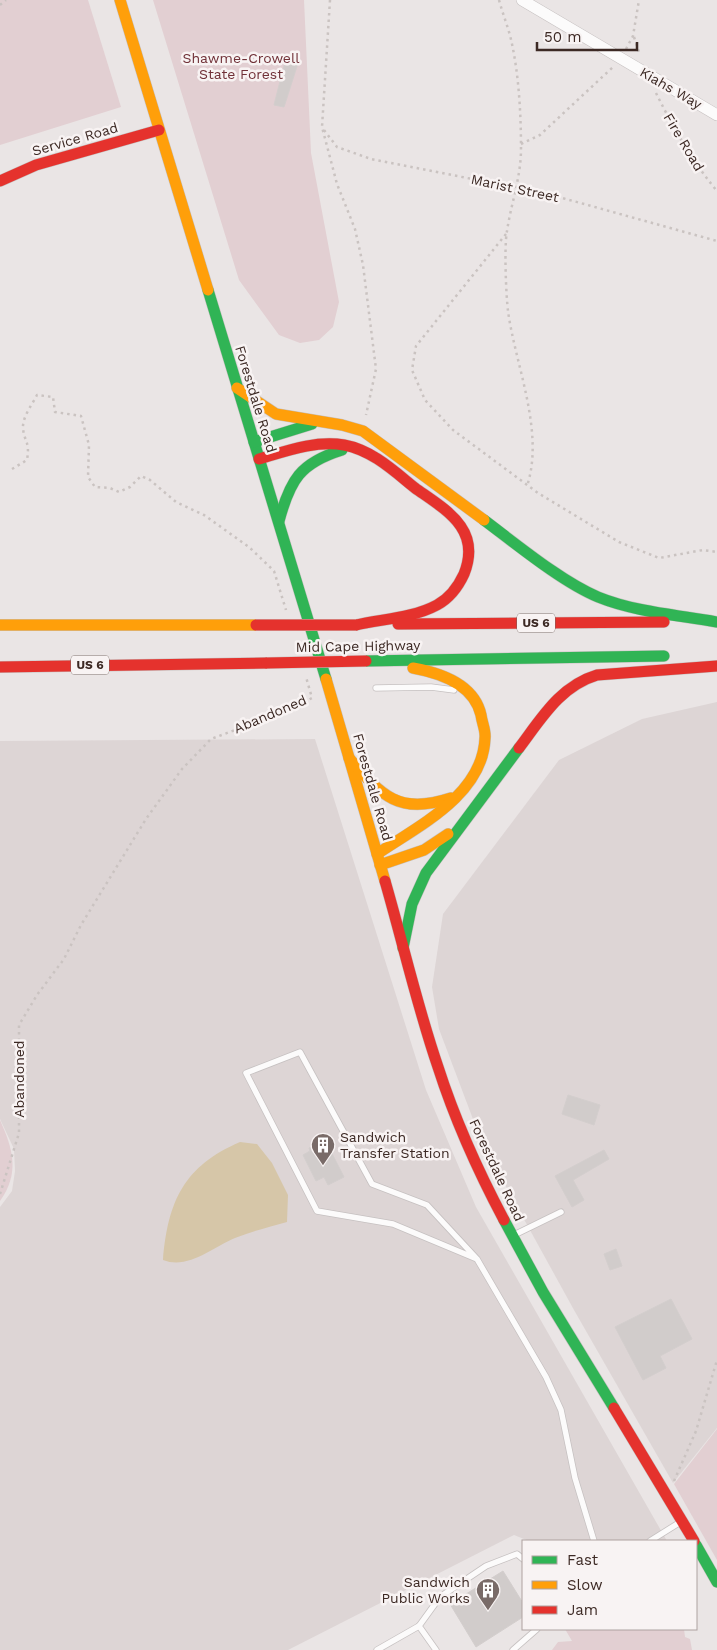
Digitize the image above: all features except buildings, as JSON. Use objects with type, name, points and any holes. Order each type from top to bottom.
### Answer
[{"type":"main road","name":"Forestdale Road","points":[[120,0],[279,521],[349,758],[419,1009],[453,1110],[475,1162],[512,1236],[593,1377],[693,1540]]},
{"type":"main road","name":"Service Road","points":[[0,181],[36,164],[160,130]]},
{"type":"main road","points":[[237,388],[261,406],[276,414],[343,424],[363,431],[541,563],[598,597],[635,608],[717,622]]},
{"type":"main road","points":[[254,442],[322,422]]},
{"type":"main road","points":[[259,459],[318,444],[353,447],[371,455],[454,516],[464,529],[468,545],[464,573],[455,590],[447,599],[429,608],[356,625]]},
{"type":"main road","points":[[279,521],[289,486],[302,469],[319,458],[353,447]]},
{"type":"main road","name":"Mid Cape Highway","points":[[0,625],[717,622]]},
{"type":"main road","points":[[698,656],[717,655]]},
{"type":"main road","name":"Mid Cape Highway","points":[[0,667],[678,656]]},
{"type":"main road","points":[[366,661],[434,672],[452,680],[468,692],[482,714],[486,740],[478,771],[473,779],[431,818],[378,860]]},
{"type":"main road","points":[[403,948],[412,904],[420,882],[548,708],[574,683],[584,678],[611,673],[717,666]]},
{"type":"main road","points":[[349,758],[380,793],[402,804],[430,804],[459,793]]},
{"type":"main road","points":[[378,860],[435,844],[466,818]]},
{"type":"main road","points":[[697,1547],[717,1582]]},
{"type":"street","name":"Kiahs Way","points":[[522,0],[717,115]]},
{"type":"lane","points":[[376,688],[431,686],[468,692]]},
{"type":"lane","points":[[477,1259],[392,1224],[316,1211],[246,1074],[300,1052],[372,1184],[427,1205],[477,1259],[546,1376],[561,1410],[575,1478],[594,1540]]},
{"type":"lane","points":[[512,1236],[561,1212]]},
{"type":"lane","points":[[652,1540],[682,1521]]},
{"type":"lane","points":[[377,1650],[419,1626],[440,1598],[486,1566],[517,1554],[522,1558]]},
{"type":"lane","points":[[419,1626],[436,1650]]},
{"type":"lane","points":[[513,1650],[535,1630]]},
{"type":"path","points":[[0,4],[6,0]]},
{"type":"path","points":[[330,0],[322,128],[337,184],[356,229],[371,318],[376,369],[363,431]]},
{"type":"path","points":[[500,0],[512,43],[520,144],[516,188],[506,234],[508,310],[524,383],[532,436],[531,474],[527,486]]},
{"type":"path","name":"Fire Road","points":[[520,144],[540,135],[582,98],[621,58],[633,36],[639,0]]},
{"type":"path","name":"Fire Road","points":[[633,36],[646,73],[671,123],[704,175],[717,190]]},
{"type":"path","name":"Marist Street","points":[[322,128],[337,147],[371,159],[548,194],[717,241]]},
{"type":"path","points":[[506,234],[416,346],[412,370],[425,400],[453,430],[527,486],[619,542],[659,558],[703,550],[717,552]]},
{"type":"path","points":[[12,469],[27,460],[29,446],[23,428],[29,409],[37,395],[53,397],[55,412],[81,416],[89,445],[88,476],[96,487],[110,488],[119,492],[130,487],[141,476],[150,480],[176,502],[204,515],[249,547],[274,571],[288,616]]},
{"type":"path","name":"Abandoned","points":[[0,1194],[19,1133],[19,1025],[37,995],[64,959],[81,925],[146,818],[182,769],[211,739],[312,698],[304,670]]},
{"type":"path","points":[[667,1496],[696,1431],[717,1360]]},
{"type":"shaded area","points":[[717,702],[717,1428],[673,1483],[574,1310],[482,1143],[439,1029],[432,987],[443,914],[559,760],[642,719]]},
{"type":"shaded area","points":[[315,739],[426,1090],[476,1207],[666,1540],[526,1540],[514,1535],[288,1650],[0,1650],[0,1207],[12,1191],[15,1171],[14,1149],[0,1119],[0,741]]},
{"type":"shaded area","points":[[240,1142],[257,1144],[272,1163],[288,1195],[287,1222],[235,1238],[191,1260],[172,1262],[163,1260],[169,1220],[182,1188],[192,1174],[205,1162]]},
{"type":"green space","points":[[0,0],[88,0],[121,107],[0,145]]},
{"type":"green space","name":"Shawme-Crowell State Forest","points":[[153,0],[304,0],[311,153],[339,302],[333,327],[319,340],[300,343],[279,335],[239,280]]},
{"type":"green space","points":[[0,1120],[11,1151],[12,1171],[6,1191],[0,1201]]},
{"type":"green space","points":[[717,1429],[717,1560],[674,1484]]},
{"type":"green space","points":[[566,1630],[684,1630],[685,1637],[690,1639],[692,1650],[552,1650],[558,1642],[572,1641]]},
{"type":"traffic: fast","points":[[208,290],[326,679]]},
{"type":"traffic: fast","points":[[254,442],[312,424]]},
{"type":"traffic: fast","points":[[279,521],[288,494],[299,475],[316,461],[342,450]]},
{"type":"traffic: fast","points":[[484,520],[555,572],[598,597],[642,610],[717,622]]},
{"type":"traffic: fast","points":[[366,661],[664,656]]},
{"type":"traffic: fast","points":[[403,948],[412,904],[426,873],[519,748]]},
{"type":"traffic: fast","points":[[504,1220],[543,1292],[614,1408]]},
{"type":"traffic: fast","points":[[697,1547],[717,1582]]},
{"type":"traffic: slow","points":[[120,0],[208,290]]},
{"type":"traffic: slow","points":[[237,388],[276,414],[342,425],[363,431],[484,520]]},
{"type":"traffic: slow","points":[[0,625],[256,625]]},
{"type":"traffic: slow","points":[[377,854],[429,820],[461,792],[473,776],[481,758],[485,738],[477,704],[464,688],[445,677],[413,668]]},
{"type":"traffic: slow","points":[[326,679],[385,881]]},
{"type":"traffic: slow","points":[[349,758],[371,783],[392,799],[404,803],[417,804],[433,803],[451,798]]},
{"type":"traffic: slow","points":[[380,865],[424,850],[448,834]]},
{"type":"traffic: jam","points":[[0,181],[36,165],[159,130]]},
{"type":"traffic: jam","points":[[259,459],[290,450],[323,444],[344,445],[364,451],[391,468],[438,504],[458,522],[465,533],[468,545],[468,558],[464,574],[450,596],[437,605],[418,613],[356,625]]},
{"type":"traffic: jam","points":[[398,624],[664,622]]},
{"type":"traffic: jam","points":[[256,625],[356,625]]},
{"type":"traffic: jam","points":[[267,663],[366,661]]},
{"type":"traffic: jam","points":[[0,667],[267,663]]},
{"type":"traffic: jam","points":[[519,748],[552,705],[572,687],[584,680],[597,675],[717,666]]},
{"type":"traffic: jam","points":[[385,881],[423,1021],[445,1087],[468,1145],[504,1220]]},
{"type":"traffic: jam","points":[[614,1408],[693,1540]]},
{"type":"place","name":"Sandwich Transfer Station","points":[[323,1166]]},
{"type":"place","name":"Sandwich Public Works","points":[[488,1611]]}]
